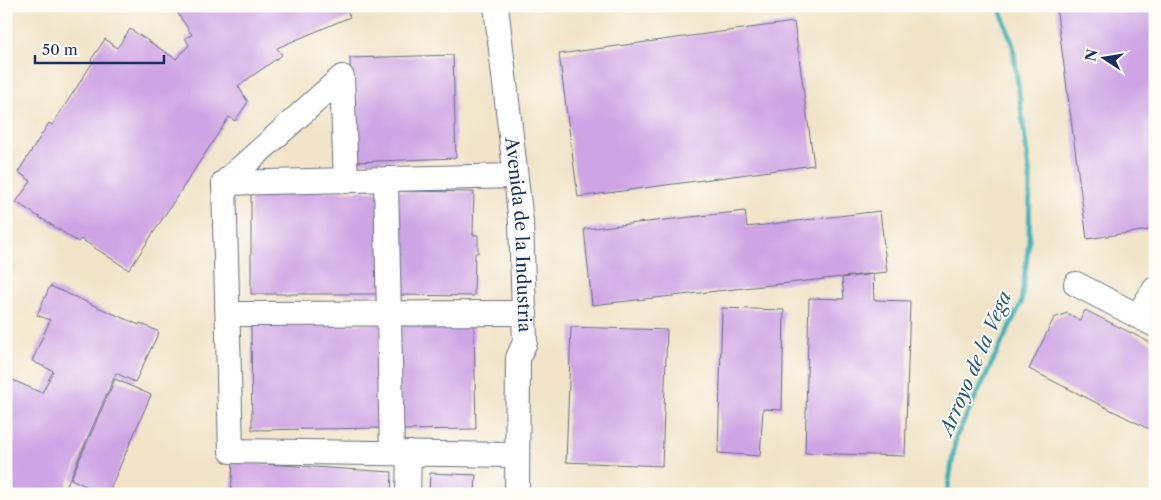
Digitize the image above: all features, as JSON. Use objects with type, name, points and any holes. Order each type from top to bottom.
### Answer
[{"type":"street","name":"Avenida de la Industria","points":[[496,6],[520,222],[525,313],[526,342],[518,358],[517,494]]},
{"type":"street","points":[[346,181],[342,77],[224,183],[231,451],[517,455]]},
{"type":"street","points":[[224,183],[515,176]]},
{"type":"street","points":[[386,180],[390,314],[401,453],[408,494]]},
{"type":"street","points":[[1076,284],[1146,320],[1155,289]]},
{"type":"street","points":[[228,314],[525,313]]},
{"type":"street","points":[[526,342],[532,357],[533,494]]},
{"type":"building","points":[[173,6],[272,6],[273,9],[279,6],[345,6],[350,17],[277,48],[282,55],[238,86],[248,102],[235,121],[229,117],[129,270],[81,239],[78,242],[16,202],[31,181],[18,172],[49,123],[52,125],[93,62],[91,60],[105,39],[117,48],[130,29],[176,59],[189,45],[185,38],[192,35]]},
{"type":"building","points":[[1056,6],[1155,6],[1155,229],[1087,239]]},
{"type":"building","points":[[794,22],[814,165],[578,197],[559,54]]},
{"type":"building","points":[[453,55],[456,158],[353,162],[350,58]]},
{"type":"building","points":[[251,191],[382,191],[382,294],[251,294]]},
{"type":"building","points":[[396,191],[474,192],[473,235],[478,235],[478,253],[475,253],[474,296],[395,295]]},
{"type":"building","points":[[745,211],[747,227],[880,211],[887,272],[592,305],[584,229]]},
{"type":"building","points":[[873,274],[874,300],[910,301],[905,456],[805,453],[809,298],[844,299],[842,278]]},
{"type":"building","points":[[50,286],[159,332],[135,382],[116,373],[63,494],[6,494],[6,377],[42,393],[53,371],[32,361],[50,320],[37,315]]},
{"type":"building","points":[[722,308],[784,310],[782,410],[763,409],[760,456],[718,453]]},
{"type":"building","points":[[1085,310],[1155,345],[1155,432],[1029,369],[1054,318],[1067,313],[1080,320]]},
{"type":"building","points":[[381,324],[382,428],[252,430],[251,325]]},
{"type":"building","points":[[474,325],[476,429],[397,430],[396,326]]},
{"type":"building","points":[[571,327],[667,330],[662,466],[566,462]]},
{"type":"building","points":[[115,379],[151,395],[108,494],[103,494],[71,479]]},
{"type":"building","points":[[233,462],[392,472],[391,494],[231,494]]},
{"type":"building","points":[[430,473],[476,475],[475,494],[429,494]]},
{"type":"waterway","name":"Arroyo de la Vega","points":[[947,494],[956,437],[1021,303],[1029,242],[1030,178],[1013,46],[999,6]]}]
